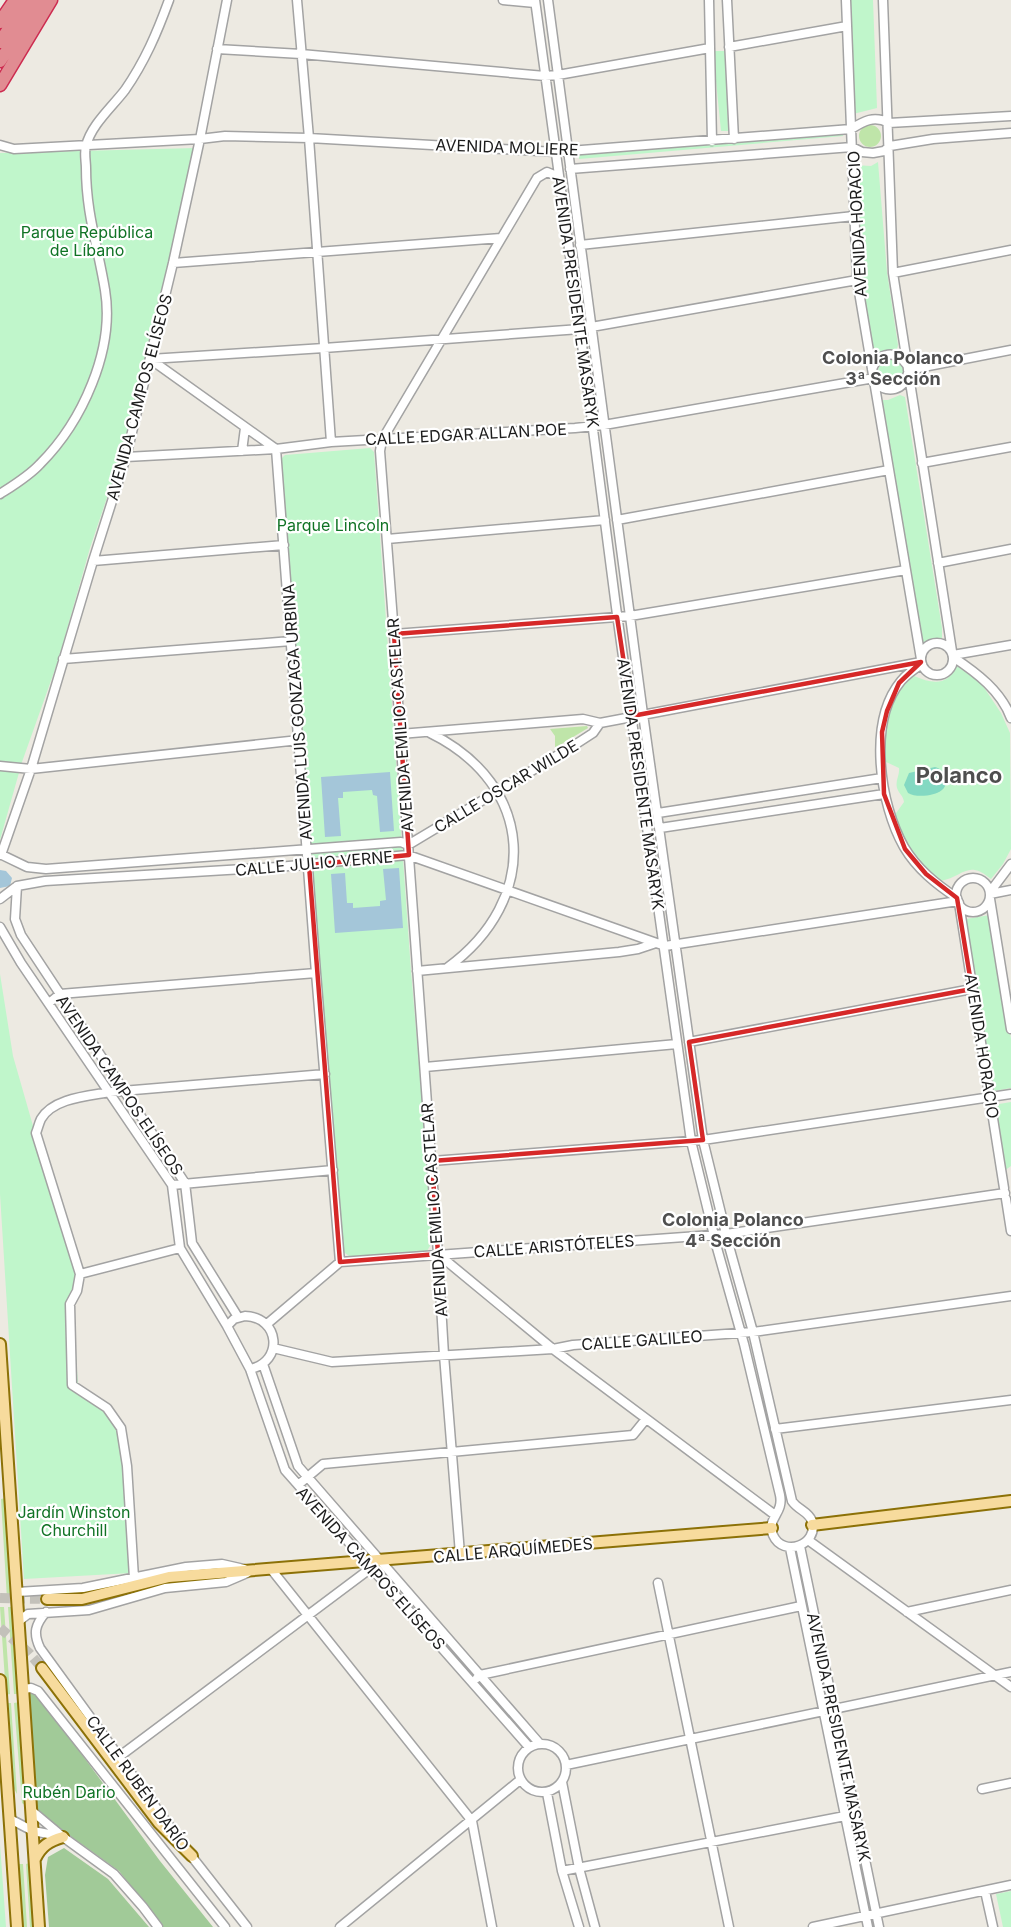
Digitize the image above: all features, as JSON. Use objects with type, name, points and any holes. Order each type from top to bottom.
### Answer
[{"type":"highway","points":[[0,61],[43,0]]},
{"type":"highway","points":[[0,71],[43,0]]},
{"type":"highway","points":[[0,85],[51,0]]},
{"type":"highway","points":[[0,22],[22,1]]},
{"type":"highway","points":[[0,42],[22,1]]},
{"type":"main road","points":[[0,1344],[39,1927]]},
{"type":"main road","points":[[813,1525],[1011,1501]]},
{"type":"main road","name":"CALLE ARQUÍMEDES","points":[[47,1599],[82,1599],[169,1577],[271,1569],[369,1565],[381,1561],[772,1528]]},
{"type":"main road","points":[[42,1668],[159,1823],[192,1856]]},
{"type":"main road","points":[[0,1680],[17,1927]]},
{"type":"main road","points":[[35,1859],[38,1851],[44,1845],[63,1837]]},
{"type":"street","points":[[0,494],[39,466],[58,443],[82,403],[102,354],[107,323],[106,300],[89,219],[86,146],[94,129],[125,88],[154,42],[169,0]]},
{"type":"street","name":"AVENIDA CAMPOS ELÍSEOS","points":[[0,855],[31,769],[126,457],[173,263],[227,0]]},
{"type":"street","points":[[297,0],[331,442]]},
{"type":"street","points":[[503,0],[535,1]]},
{"type":"street","name":"AVENIDA PRESIDENTE MASARYK","points":[[548,0],[643,714],[703,1140],[753,1332],[792,1501],[795,1506],[808,1514],[813,1525]]},
{"type":"street","points":[[709,0],[712,141]]},
{"type":"street","points":[[728,0],[734,139]]},
{"type":"street","name":"AVENIDA HORACIO","points":[[846,0],[857,280],[922,662]]},
{"type":"street","name":"AVENIDA HORACIO","points":[[883,0],[894,273],[953,654]]},
{"type":"street","name":"AVENIDA PRESIDENTE MASARYK","points":[[535,1],[617,617],[691,1141],[713,1235],[741,1333],[782,1504],[775,1515],[772,1528]]},
{"type":"street","points":[[729,47],[847,26]]},
{"type":"street","points":[[217,49],[301,54],[545,76],[710,48]]},
{"type":"street","name":"AVENIDA MOLIERE","points":[[0,145],[14,149],[225,136],[309,138],[556,152],[851,129],[871,119],[889,123],[1011,116]]},
{"type":"street","name":"AVENIDA MOLIERE","points":[[570,169],[852,147],[862,152],[873,153],[890,146],[933,139],[1011,133]]},
{"type":"street","name":"AVENIDA EMILIO CASTELAR","points":[[460,1554],[380,451],[382,440],[537,178],[547,172],[560,177]]},
{"type":"street","points":[[580,245],[854,216]]},
{"type":"street","points":[[173,263],[501,238]]},
{"type":"street","points":[[894,273],[1011,250]]},
{"type":"street","points":[[150,359],[580,329],[857,280]]},
{"type":"street","points":[[908,369],[1011,350]]},
{"type":"street","points":[[887,354],[897,355],[908,369],[904,383],[895,390],[885,390],[874,377],[879,358],[887,354]]},
{"type":"street","points":[[150,359],[276,449]]},
{"type":"street","name":"CALLE EDGAR ALLAN POE","points":[[126,457],[276,449],[331,442],[604,425],[874,377]]},
{"type":"street","points":[[242,451],[245,428]]},
{"type":"street","points":[[922,463],[1011,447]]},
{"type":"street","name":"AVENIDA LUIS GONZAGA URBINA","points":[[276,449],[308,849],[315,973],[340,1262]]},
{"type":"street","points":[[617,520],[890,470]]},
{"type":"street","points":[[387,539],[605,520]]},
{"type":"street","points":[[93,561],[284,545]]},
{"type":"street","points":[[938,563],[1011,549]]},
{"type":"street","points":[[394,634],[630,616],[906,570]]},
{"type":"street","points":[[63,659],[291,641]]},
{"type":"street","points":[[953,654],[949,670],[941,675],[927,672],[922,662],[924,650],[931,644],[944,644],[985,681],[1011,718]]},
{"type":"street","points":[[953,654],[1011,645]]},
{"type":"street","points":[[400,734],[583,719],[600,723],[922,662]]},
{"type":"street","points":[[922,662],[899,683],[887,711],[882,732],[882,778],[893,824],[906,849],[926,874],[966,910],[976,911],[985,907],[990,895],[1011,864]]},
{"type":"street","name":"CALLE OSCAR WILDE","points":[[408,845],[593,733],[600,723]]},
{"type":"street","points":[[428,732],[452,744],[490,782],[508,814],[513,839],[513,868],[508,891],[497,917],[465,955],[447,968]]},
{"type":"street","points":[[0,766],[31,769],[299,740]]},
{"type":"street","points":[[658,813],[882,778]]},
{"type":"street","points":[[660,828],[884,794]]},
{"type":"street","name":"CALLE JULIO VERNE","points":[[0,855],[27,867],[46,870],[401,842],[408,845]]},
{"type":"street","points":[[276,852],[281,855],[282,859],[278,867]]},
{"type":"street","name":"CALLE JULIO VERNE","points":[[0,899],[17,886],[45,881],[278,867],[408,855],[664,946]]},
{"type":"street","points":[[958,901],[956,892],[961,883],[970,878],[983,881],[990,895]]},
{"type":"street","name":"AVENIDA CAMPOS ELÍSEOS","points":[[17,886],[15,920],[21,935],[185,1183],[192,1244],[238,1317]]},
{"type":"street","points":[[990,895],[1011,890]]},
{"type":"street","name":"AVENIDA HORACIO","points":[[990,895],[1008,987],[1011,1029]]},
{"type":"street","points":[[664,946],[958,901]]},
{"type":"street","name":"AVENIDA HORACIO","points":[[958,901],[1011,1231]]},
{"type":"street","name":"AVENIDA CAMPOS ELÍSEOS","points":[[0,927],[172,1185],[180,1248],[250,1369],[285,1470],[529,1747]]},
{"type":"street","points":[[417,971],[619,952],[654,944]]},
{"type":"street","points":[[49,1003],[60,994],[315,973]]},
{"type":"street","points":[[689,1042],[972,989]]},
{"type":"street","points":[[425,1067],[677,1044]]},
{"type":"street","points":[[134,1578],[127,1466],[121,1428],[107,1408],[72,1385],[70,1304],[77,1291],[80,1274],[36,1132],[41,1118],[57,1104],[110,1092],[325,1074]]},
{"type":"street","points":[[432,1161],[703,1140],[1011,1094]]},
{"type":"street","points":[[172,1185],[333,1170]]},
{"type":"street","points":[[1006,1196],[1011,1179]]},
{"type":"street","name":"CALLE ARISTÓTELES","points":[[340,1262],[726,1234],[1006,1196]]},
{"type":"street","points":[[80,1274],[180,1248]]},
{"type":"street","points":[[438,1254],[553,1349],[775,1515]]},
{"type":"street","points":[[267,1324],[340,1262]]},
{"type":"street","name":"CALLE GALILEO","points":[[273,1348],[332,1362],[553,1349],[573,1345],[753,1332],[1011,1296]]},
{"type":"street","points":[[227,1326],[238,1317],[257,1318],[267,1324],[273,1335],[273,1348],[269,1357],[262,1364],[250,1369]]},
{"type":"street","name":"AVENIDA CAMPOS ELÍSEOS","points":[[262,1364],[298,1466],[540,1744]]},
{"type":"street","points":[[775,1429],[1011,1400]]},
{"type":"street","points":[[298,1485],[323,1464],[633,1435],[646,1419]]},
{"type":"street","points":[[772,1528],[777,1541],[790,1548],[800,1546],[808,1540],[813,1525]]},
{"type":"street","points":[[808,1540],[1011,1688]]},
{"type":"street","name":"AVENIDA PRESIDENTE MASARYK","points":[[800,1546],[879,1927]]},
{"type":"street","name":"AVENIDA PRESIDENTE MASARYK","points":[[790,1548],[868,1927]]},
{"type":"street","name":"CALLE ARQUÍMEDES","points":[[17,1592],[83,1588],[186,1567],[222,1564],[253,1571]]},
{"type":"street","points":[[120,1756],[309,1615],[369,1565]]},
{"type":"street","points":[[271,1569],[472,1821],[492,1927]]},
{"type":"street","name":"CALLE ARQUÍMEDES","points":[[19,1621],[26,1615],[89,1610],[165,1588],[226,1582],[253,1571]]},
{"type":"street","points":[[658,1583],[729,1927]]},
{"type":"street","points":[[907,1612],[1011,1590]]},
{"type":"street","points":[[472,1682],[480,1675],[801,1606]]},
{"type":"street","name":"CALLE RUBÉN DARÍO","points":[[46,1612],[35,1629],[34,1637],[49,1662],[247,1927]]},
{"type":"street","points":[[566,1765],[1011,1672]]},
{"type":"street","name":"CALLE RUBÉN DARÍO","points":[[23,1689],[31,1688],[38,1691],[225,1927]]},
{"type":"street","points":[[540,1744],[554,1747],[560,1752],[566,1765],[566,1774],[562,1782],[547,1793],[527,1788],[520,1780],[517,1771],[522,1753],[529,1747],[540,1744]]},
{"type":"street","points":[[340,1927],[520,1780]]},
{"type":"street","points":[[562,1782],[579,1868],[595,1927]]},
{"type":"street","points":[[982,1789],[1011,1782]]},
{"type":"street","points":[[547,1793],[562,1871],[579,1927]]},
{"type":"street","points":[[32,1811],[114,1874],[158,1927]]},
{"type":"street","points":[[562,1871],[845,1816]]},
{"type":"street","points":[[10,1819],[33,1831],[63,1837]]},
{"type":"street","points":[[813,1927],[1011,1886]]},
{"type":"street","points":[[985,1891],[993,1927]]},
{"type":"highlighted area","points":[[617,617],[632,716],[921,662],[899,683],[887,711],[882,732],[884,794],[905,849],[926,874],[957,898],[972,989],[689,1042],[703,1140],[432,1161],[438,1254],[340,1262],[309,865],[409,855],[394,634]]},
{"type":"green space","points":[[848,0],[873,0],[877,108],[853,114]]},
{"type":"green space","points":[[713,51],[726,51],[728,131],[721,131]]},
{"type":"green space","points":[[870,125],[878,128],[881,136],[878,144],[870,147],[862,144],[859,136],[862,128]]},
{"type":"green space","points":[[842,129],[843,136],[579,159],[579,152]]},
{"type":"green space","name":"Parque República de Líbano","points":[[196,148],[171,262],[121,456],[90,548],[58,661],[22,762],[0,840],[0,153]]},
{"type":"green space","points":[[878,162],[887,272],[898,345],[897,349],[876,353],[873,351],[860,283],[855,165],[871,166]]},
{"type":"green space","points":[[891,359],[900,363],[904,372],[900,381],[891,385],[882,381],[878,372],[882,363]]},
{"type":"green space","points":[[900,395],[905,397],[942,628],[942,639],[931,639],[924,644],[919,643],[880,400],[888,400]]},
{"type":"green space","name":"Parque Lincoln","points":[[370,448],[374,452],[411,971],[434,1239],[427,1251],[352,1258],[342,1251],[281,459],[285,455]]},
{"type":"green space","points":[[957,666],[981,683],[1001,713],[1010,733],[1011,849],[991,879],[983,873],[971,870],[940,881],[924,870],[903,838],[894,816],[904,802],[897,785],[899,768],[884,761],[887,726],[898,693],[914,676],[927,681],[939,682],[949,677]]},
{"type":"green space","points":[[587,726],[588,728],[555,748],[555,736],[550,729]]},
{"type":"green space","points":[[935,767],[945,776],[946,783],[942,790],[925,796],[908,793],[904,785],[909,773]]},
{"type":"green space","points":[[990,915],[1011,1039],[1011,1088],[994,1091],[966,919]]},
{"type":"green space","name":"Jardín Winston Churchill","points":[[0,974],[13,1056],[80,1290],[73,1306],[78,1385],[120,1428],[132,1573],[24,1579],[0,1194]]},
{"type":"green space","points":[[1011,1102],[1011,1166],[1004,1171],[993,1105]]},
{"type":"green space","points":[[6,1498],[12,1599],[7,1599],[1,1499]]},
{"type":"green space","points":[[0,1607],[4,1607],[10,1694],[6,1695]]},
{"type":"green space","points":[[8,1607],[12,1607],[18,1694],[14,1694]]},
{"type":"green space","name":"Rubén Dario","points":[[33,1692],[39,1696],[160,1861],[213,1927],[163,1927],[119,1871],[37,1812],[26,1694]]},
{"type":"green space","points":[[19,1702],[26,1806],[22,1803],[14,1703]]},
{"type":"green space","points":[[7,1703],[11,1703],[17,1794],[12,1785]]},
{"type":"green space","points":[[0,1844],[6,1927],[0,1927]]},
{"type":"green space","points":[[64,1848],[108,1879],[149,1927],[49,1927],[45,1875],[48,1857]]},
{"type":"green space","points":[[30,1863],[34,1927],[30,1927],[26,1864]]},
{"type":"green space","points":[[18,1864],[23,1864],[27,1927],[22,1927]]},
{"type":"green space","points":[[1011,1891],[1011,1927],[1003,1927],[996,1894]]},
{"type":"water","points":[[390,772],[394,831],[380,832],[377,796],[373,795],[372,790],[343,792],[343,798],[338,798],[341,836],[325,837],[321,777]]},
{"type":"water","points":[[399,868],[403,928],[335,933],[331,874],[345,873],[347,903],[353,903],[353,908],[380,906],[380,901],[386,900],[383,869]]},
{"type":"water","points":[[0,870],[6,871],[12,878],[10,886],[0,888]]},
{"type":"tunnel","points":[[0,1598],[47,1599]]},
{"type":"tunnel","points":[[0,1628],[29,1653],[42,1668]]},
{"type":"district","name":"Colonia Polanco 3ª Sección","points":[[893,367]]},
{"type":"district","name":"Polanco","points":[[959,775]]},
{"type":"district","name":"Colonia Polanco 4ª Sección","points":[[733,1229]]}]
